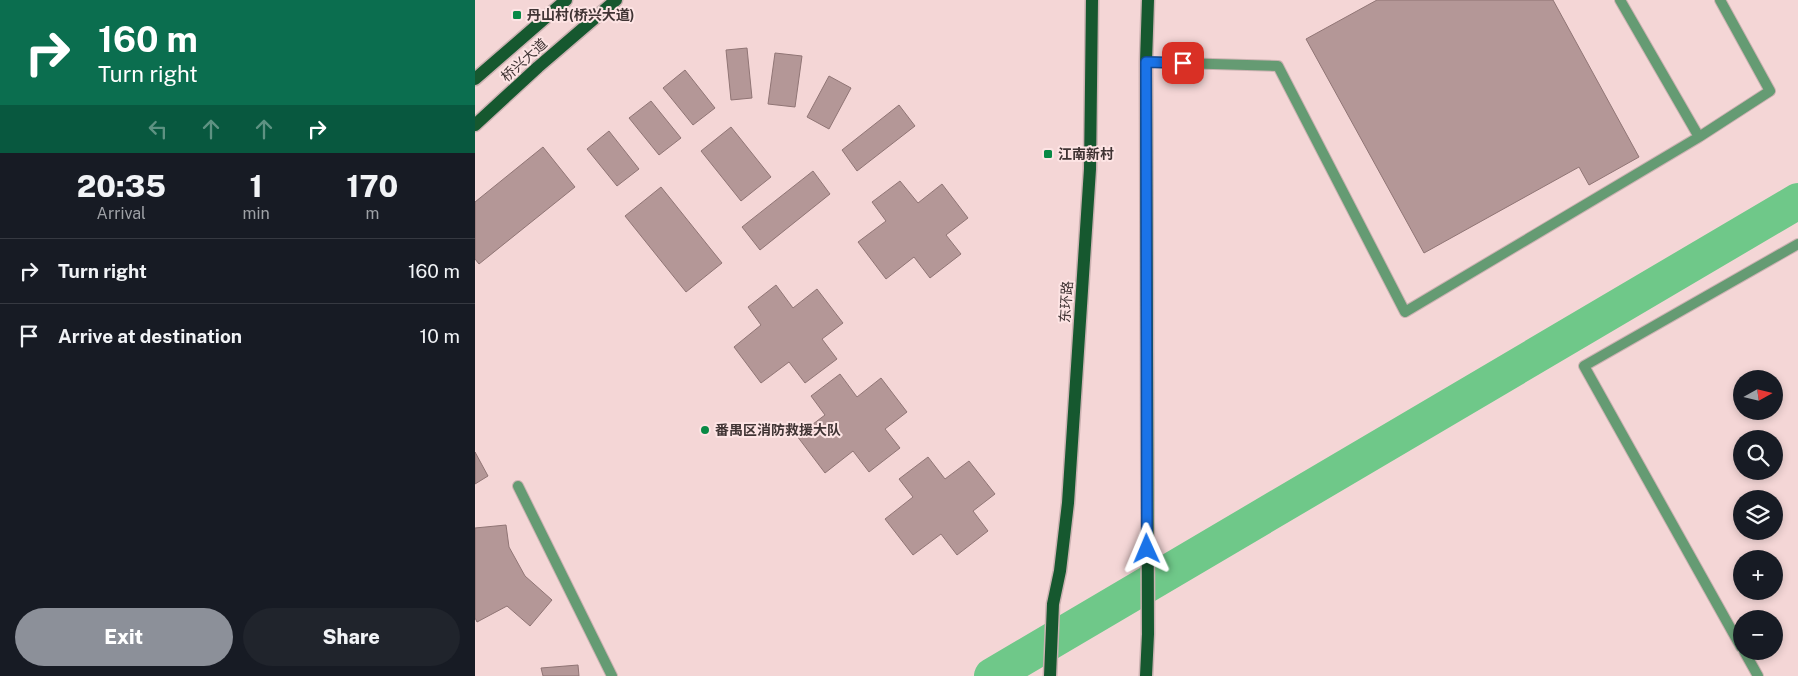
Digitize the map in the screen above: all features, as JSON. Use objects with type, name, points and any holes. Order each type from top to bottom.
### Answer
[{"type":"main road","name":"桥兴大道","points":[[475,79],[566,0]]},
{"type":"main road","name":"桥兴大道","points":[[475,125],[538,67],[616,0]]},
{"type":"main road","points":[[1086,0],[1091,27]]},
{"type":"main road","name":"东环路","points":[[1051,676],[1053,604],[1060,571],[1069,503],[1090,169],[1092,0]]},
{"type":"main road","points":[[1146,676],[1148,634],[1146,62],[1148,0]]},
{"type":"street","points":[[1620,0],[1699,137]]},
{"type":"street","points":[[1146,62],[1278,66],[1405,312],[1699,137],[1771,91],[1720,0]]},
{"type":"street","points":[[1733,633],[1584,366],[1798,244]]},
{"type":"street","points":[[518,486],[611,676]]},
{"type":"street","points":[[1749,660],[1758,676]]},
{"type":"building","points":[[1377,0],[1553,0],[1639,157],[1589,185],[1579,167],[1424,253],[1306,39]]},
{"type":"building","points":[[747,48],[752,98],[731,100],[726,50]]},
{"type":"building","points":[[775,53],[802,56],[795,107],[768,104]]},
{"type":"building","points":[[685,70],[715,108],[693,125],[663,88]]},
{"type":"building","points":[[829,76],[851,88],[829,129],[807,117]]},
{"type":"building","points":[[651,101],[681,138],[659,155],[629,118]]},
{"type":"building","points":[[899,105],[915,126],[857,171],[842,150]]},
{"type":"building","points":[[731,127],[771,177],[741,201],[701,151]]},
{"type":"building","points":[[609,131],[639,169],[617,186],[587,149]]},
{"type":"building","points":[[543,147],[575,187],[479,264],[475,259],[475,202]]},
{"type":"building","points":[[813,171],[830,194],[760,250],[742,227]]},
{"type":"building","points":[[900,181],[918,203],[942,184],[968,218],[946,235],[961,254],[930,278],[914,257],[886,279],[858,242],[886,221],[872,202]]},
{"type":"building","points":[[661,187],[722,263],[686,292],[625,216]]},
{"type":"building","points":[[776,285],[793,308],[817,289],[843,323],[822,339],[837,359],[805,383],[789,362],[761,383],[734,347],[761,325],[748,307]]},
{"type":"building","points":[[840,374],[857,397],[881,378],[907,412],[885,429],[900,448],[869,472],[853,451],[825,473],[797,436],[825,415],[811,396]]},
{"type":"building","points":[[475,452],[488,476],[475,484]]},
{"type":"building","points":[[928,457],[945,479],[969,461],[995,494],[973,511],[988,531],[957,555],[941,534],[913,555],[885,519],[913,497],[899,479]]},
{"type":"building","points":[[506,525],[509,547],[525,576],[552,600],[530,626],[507,606],[477,622],[475,618],[475,528]]},
{"type":"building","points":[[578,665],[579,676],[543,676],[541,668]]},
{"type":"waterway","points":[[992,676],[1798,201]]},
{"type":"place","name":"丹山村(桥兴大道)","points":[[517,15]]},
{"type":"place","name":"江南新村","points":[[1048,154]]},
{"type":"place","name":"番禺区消防救援大队","points":[[705,430]]},
{"type":"route","points":[[1147,549],[1146,62],[1183,63]]}]
